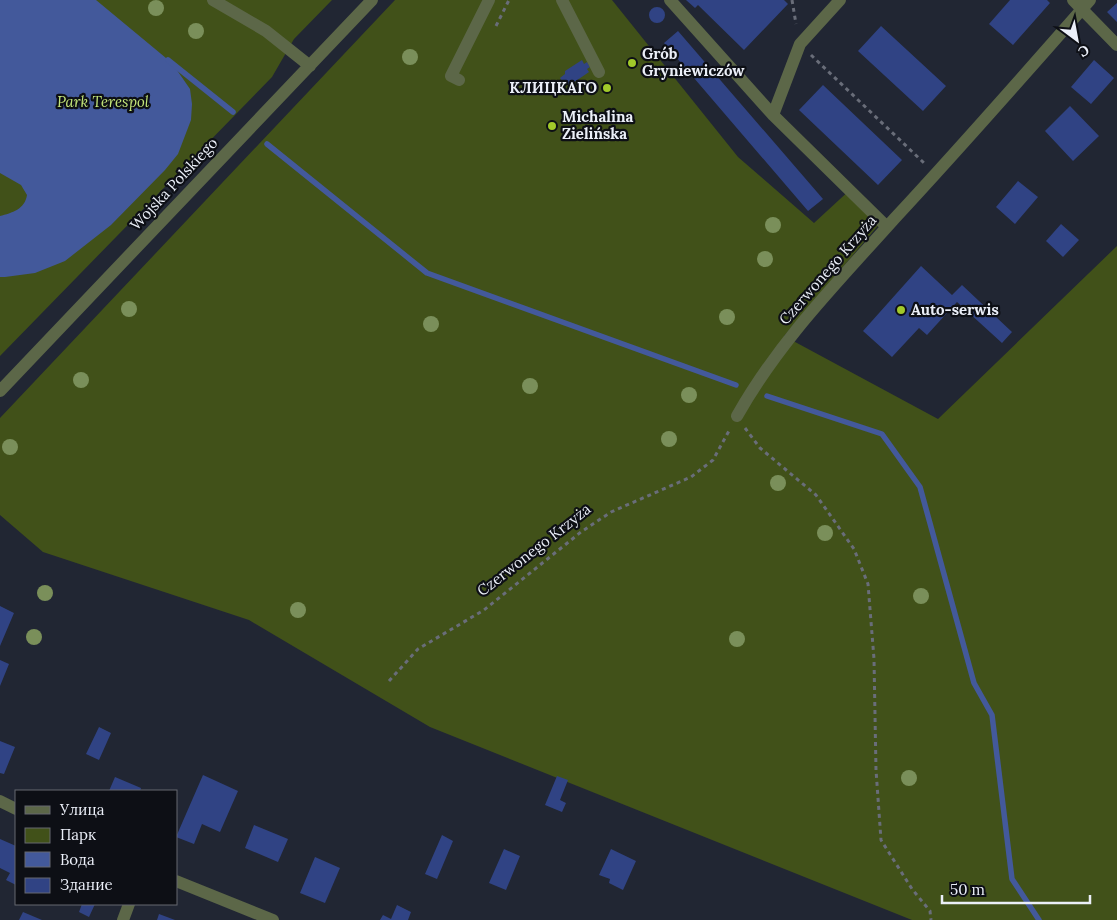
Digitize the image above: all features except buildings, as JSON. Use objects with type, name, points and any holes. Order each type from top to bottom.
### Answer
[{"type":"street","points":[[213,0],[266,31],[310,66]]},
{"type":"street","name":"Wojska Polskiego","points":[[3,385],[372,0]]},
{"type":"street","points":[[459,80],[451,76],[489,0]]},
{"type":"street","points":[[562,0],[599,72]]},
{"type":"street","points":[[670,0],[773,115],[887,227]]},
{"type":"street","points":[[773,115],[800,44],[840,0]]},
{"type":"street","points":[[1082,3],[1117,45]]},
{"type":"street","name":"Czerwonego Krzyża","points":[[737,416],[759,377],[817,302],[935,174],[1082,3]]},
{"type":"street","points":[[0,801],[15,808]]},
{"type":"street","points":[[178,882],[273,920]]},
{"type":"street","points":[[123,920],[129,905]]},
{"type":"path","points":[[800,44],[935,174]]},
{"type":"path","points":[[737,416],[760,448],[816,495],[854,549],[868,584],[874,659],[876,770],[881,840],[912,890],[930,911],[931,920]]},
{"type":"path","name":"Czerwonego Krzyża","points":[[389,681],[418,649],[484,610],[581,532],[610,512],[691,478],[713,460],[737,416]]},
{"type":"green space","name":"Park Terespol","points":[[0,0],[332,0],[294,39],[272,77],[0,356]]},
{"type":"green space","points":[[395,0],[612,0],[738,157],[814,223],[852,188],[882,221],[784,336],[938,419],[1117,246],[1117,920],[912,920],[430,727],[249,620],[43,552],[0,515],[0,418]]},
{"type":"water","name":"Park Terespol","points":[[0,0],[96,0],[172,63],[190,89],[192,104],[191,120],[178,154],[165,170],[111,225],[65,261],[35,273],[5,277],[0,277],[0,216],[21,207],[27,195],[21,185],[0,173]]},
{"type":"waterway","points":[[168,60],[233,112]]},
{"type":"waterway","points":[[267,144],[427,273],[736,385]]},
{"type":"waterway","points":[[767,396],[882,434],[920,487],[974,683],[992,715],[1012,879],[1039,920]]},
{"type":"place","name":"Grób Gryniewiczów","points":[[632,63]]},
{"type":"place","name":"КЛИЦКАГО","points":[[607,88]]},
{"type":"place","name":"Michalina Zielińska","points":[[552,126]]},
{"type":"place","name":"Auto-serwis","points":[[901,310]]}]
